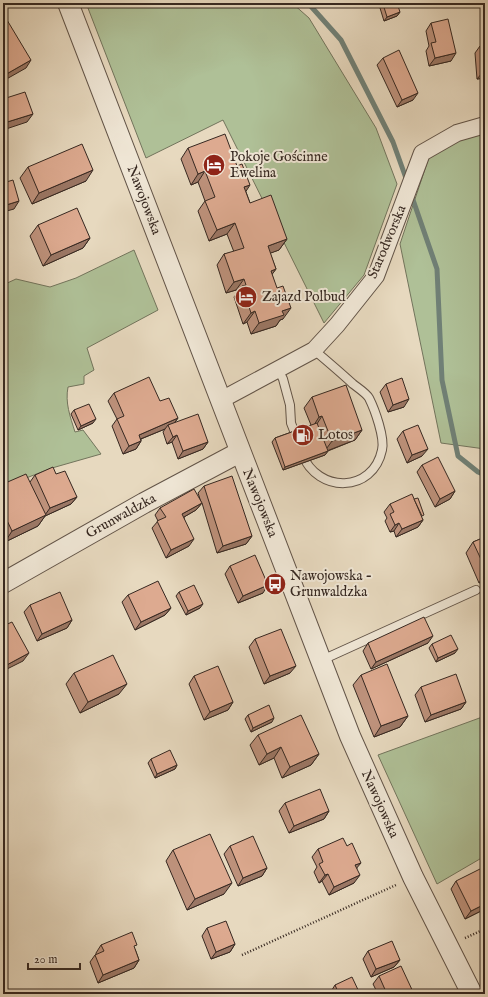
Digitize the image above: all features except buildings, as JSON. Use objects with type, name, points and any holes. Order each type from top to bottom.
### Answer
[{"type":"street","name":"Nawojowska","points":[[68,3],[350,736],[413,877],[472,994]]},
{"type":"street","name":"Starodworska","points":[[221,400],[314,350],[337,325],[376,276],[422,153],[457,132],[485,125]]},
{"type":"street","name":"Grunwaldzka","points":[[3,582],[240,452]]},
{"type":"lane","points":[[278,369],[283,379],[290,405],[291,423],[309,467],[325,480],[335,483],[346,484],[361,478],[374,469],[379,460],[382,450],[380,428],[368,397],[314,350]]},
{"type":"lane","points":[[322,660],[476,590]]},
{"type":"path","points":[[242,955],[413,877]]},
{"type":"green space","points":[[86,3],[292,3],[309,18],[376,128],[397,184],[364,275],[324,323],[223,120],[146,158]]},
{"type":"green space","points":[[485,130],[485,449],[441,443],[400,244],[429,157],[461,137]]},
{"type":"green space","points":[[134,250],[158,310],[87,348],[94,370],[84,376],[84,384],[68,387],[67,393],[70,415],[75,432],[83,430],[101,454],[52,468],[3,487],[3,285],[16,279],[50,287],[76,278]]},
{"type":"green space","points":[[485,716],[485,856],[437,884],[378,755]]},
{"type":"waterway","points":[[308,3],[341,40],[393,142],[407,181]]},
{"type":"waterway","points":[[411,194],[437,269],[442,380],[458,456],[478,472],[485,475]]},
{"type":"place","name":"Pokoje Gościnne Ewelina","points":[[214,165]]},
{"type":"place","name":"Zajazd Polbud","points":[[246,297]]},
{"type":"place","name":"Lotos","points":[[303,435]]},
{"type":"place","name":"Nawojowska - Grunwaldzka","points":[[275,584]]}]
